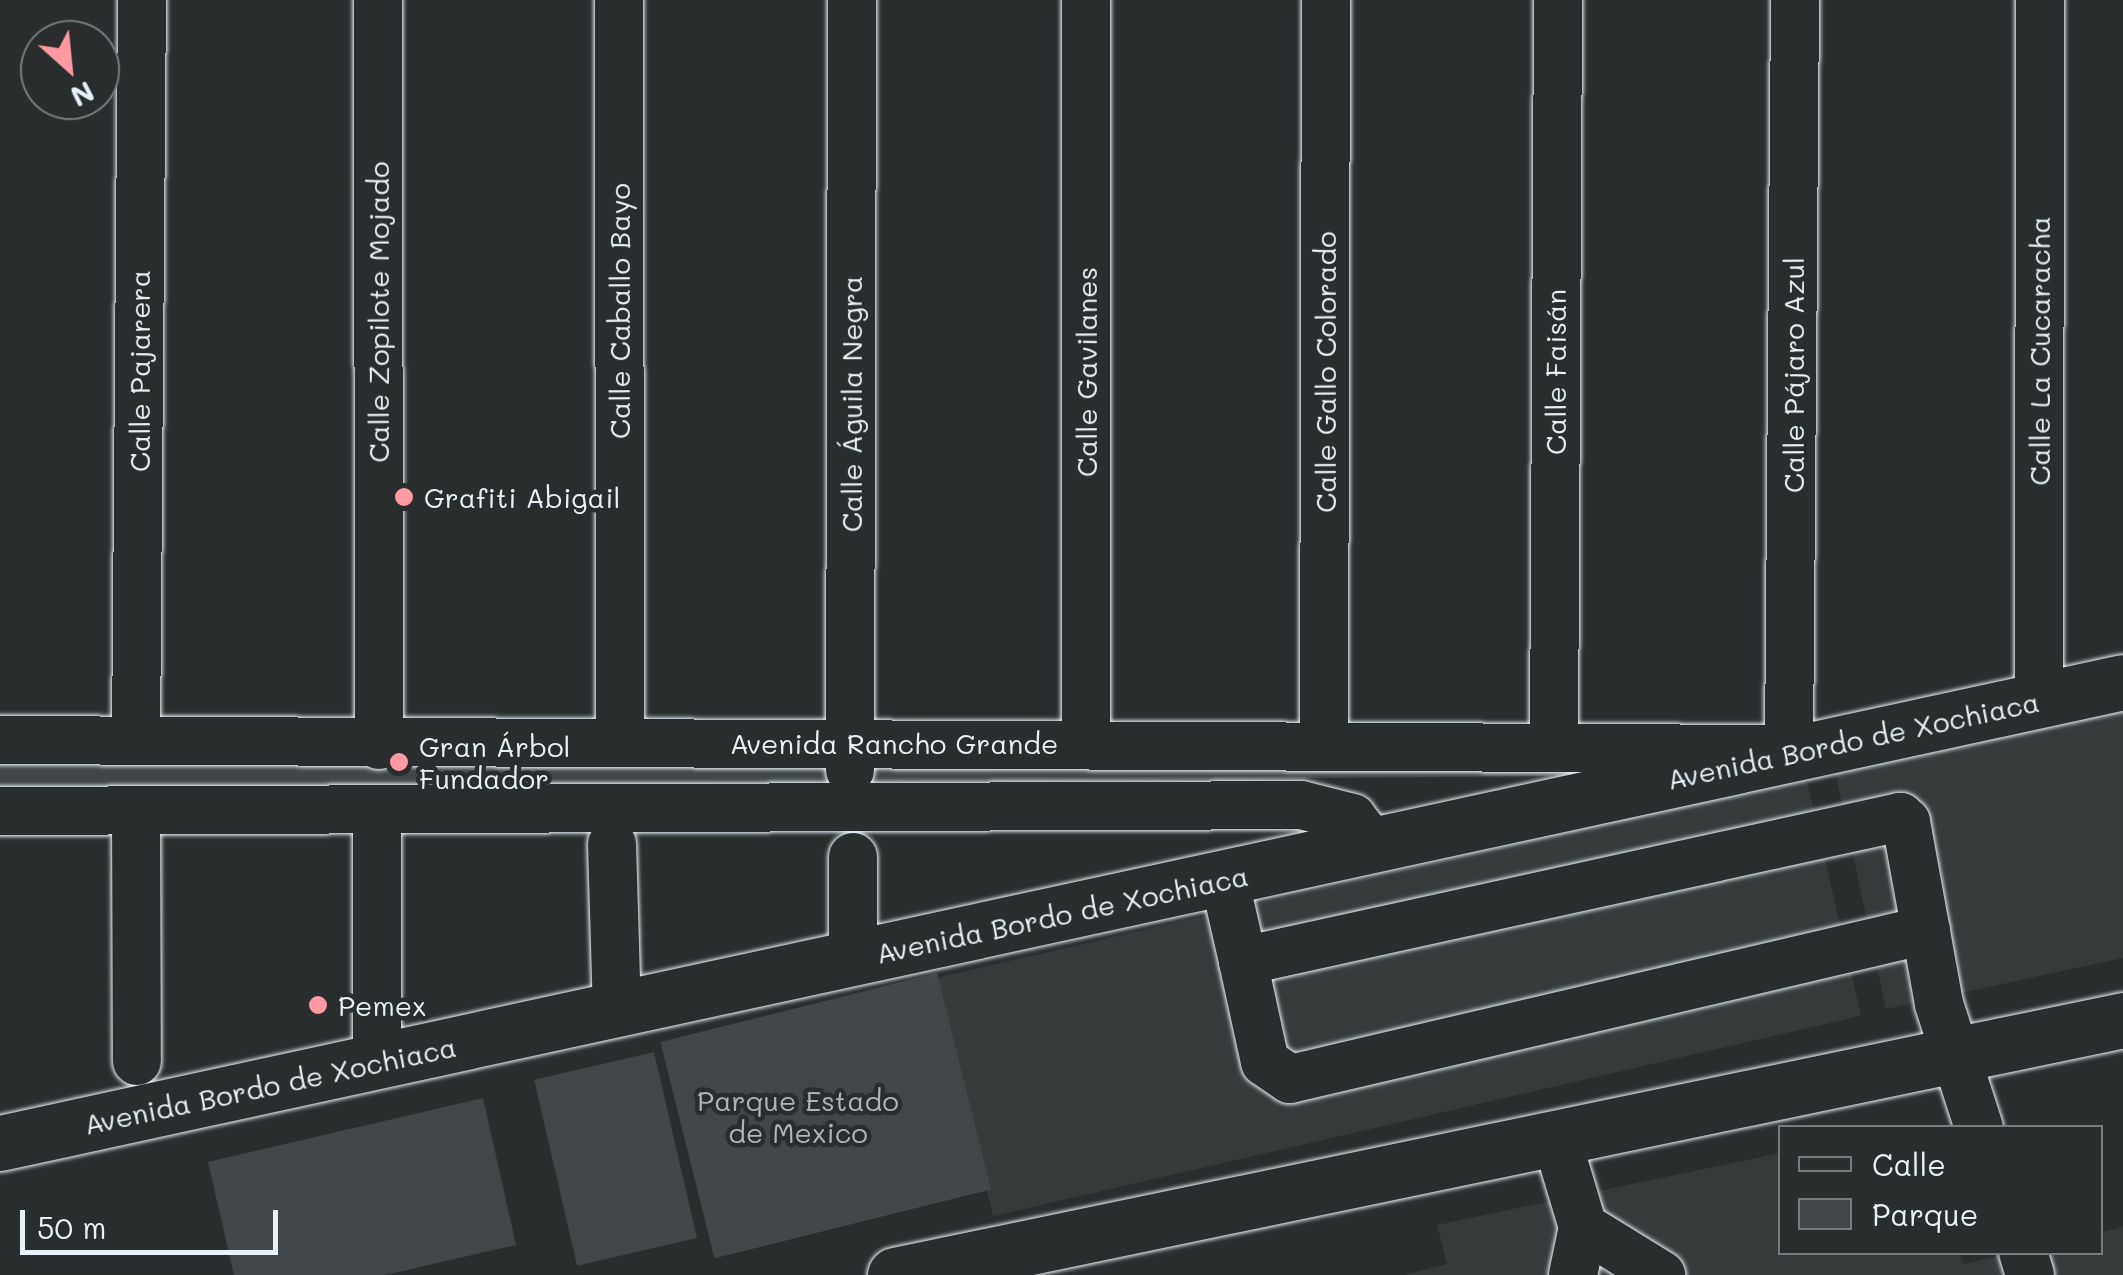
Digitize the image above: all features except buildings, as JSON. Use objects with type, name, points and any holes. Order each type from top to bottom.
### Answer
[{"type":"main road","name":"Avenida Bordo de Xochiaca","points":[[0,1143],[1374,846],[1789,749],[2039,702],[2123,682]]},
{"type":"main road","points":[[895,1275],[2123,1020]]},
{"type":"street","name":"Calle Pajarera","points":[[136,741],[142,0]]},
{"type":"street","name":"Calle Zopilote Mojado","points":[[378,0],[378,744]]},
{"type":"street","name":"Calle Caballo Bayo","points":[[619,0],[620,742]]},
{"type":"street","name":"Calle Águila Negra","points":[[850,808],[852,0]]},
{"type":"street","name":"Calle Gavilanes","points":[[1086,0],[1086,745]]},
{"type":"street","name":"Calle Gallo Colorado","points":[[1324,744],[1326,0]]},
{"type":"street","name":"Calle Faisán","points":[[1554,744],[1558,0]]},
{"type":"street","name":"Calle Pájaro Azul","points":[[1789,749],[1795,0]]},
{"type":"street","name":"Calle La Cucaracha","points":[[2039,702],[2040,0]]},
{"type":"street","name":"Avenida Rancho Grande","points":[[0,740],[378,744],[1554,744],[1789,749]]},
{"type":"street","points":[[0,811],[1315,806],[1352,818],[1374,846]]},
{"type":"street","points":[[376,1062],[377,809]]},
{"type":"street","points":[[136,812],[137,1062]]},
{"type":"street","points":[[1243,962],[1890,816],[1906,822],[1954,1056],[1978,1125]]},
{"type":"street","points":[[612,844],[616,1009]]},
{"type":"street","points":[[853,857],[853,959]]},
{"type":"street","points":[[1224,878],[1265,1062],[1290,1078],[1926,930]]},
{"type":"street","points":[[1556,1137],[1582,1227],[1573,1275]]},
{"type":"street","points":[[1582,1227],[1661,1275]]},
{"type":"shaded area","points":[[2123,712],[2123,958],[1886,1009],[1835,771]]},
{"type":"shaded area","points":[[1806,777],[1861,1016],[993,1216],[938,977]]},
{"type":"shaded area","points":[[1778,1153],[1778,1255],[1960,1255],[1964,1264],[2002,1255],[2103,1255],[2103,1232],[2123,1227],[2123,1275],[1404,1275],[1447,1264],[1437,1225]]},
{"type":"green space","points":[[1597,760],[1547,776],[0,790],[0,762]]},
{"type":"green space","name":"Parque Estado de Mexico","points":[[937,973],[991,1189],[714,1258],[660,1042]]},
{"type":"green space","points":[[654,1052],[697,1238],[577,1266],[534,1080]]},
{"type":"green space","points":[[483,1098],[516,1245],[385,1275],[234,1275],[208,1162]]},
{"type":"place","name":"Grafiti Abigail","points":[[404,497]]},
{"type":"place","name":"Gran Árbol Fundador","points":[[399,762]]},
{"type":"place","name":"Pemex","points":[[318,1005]]}]
